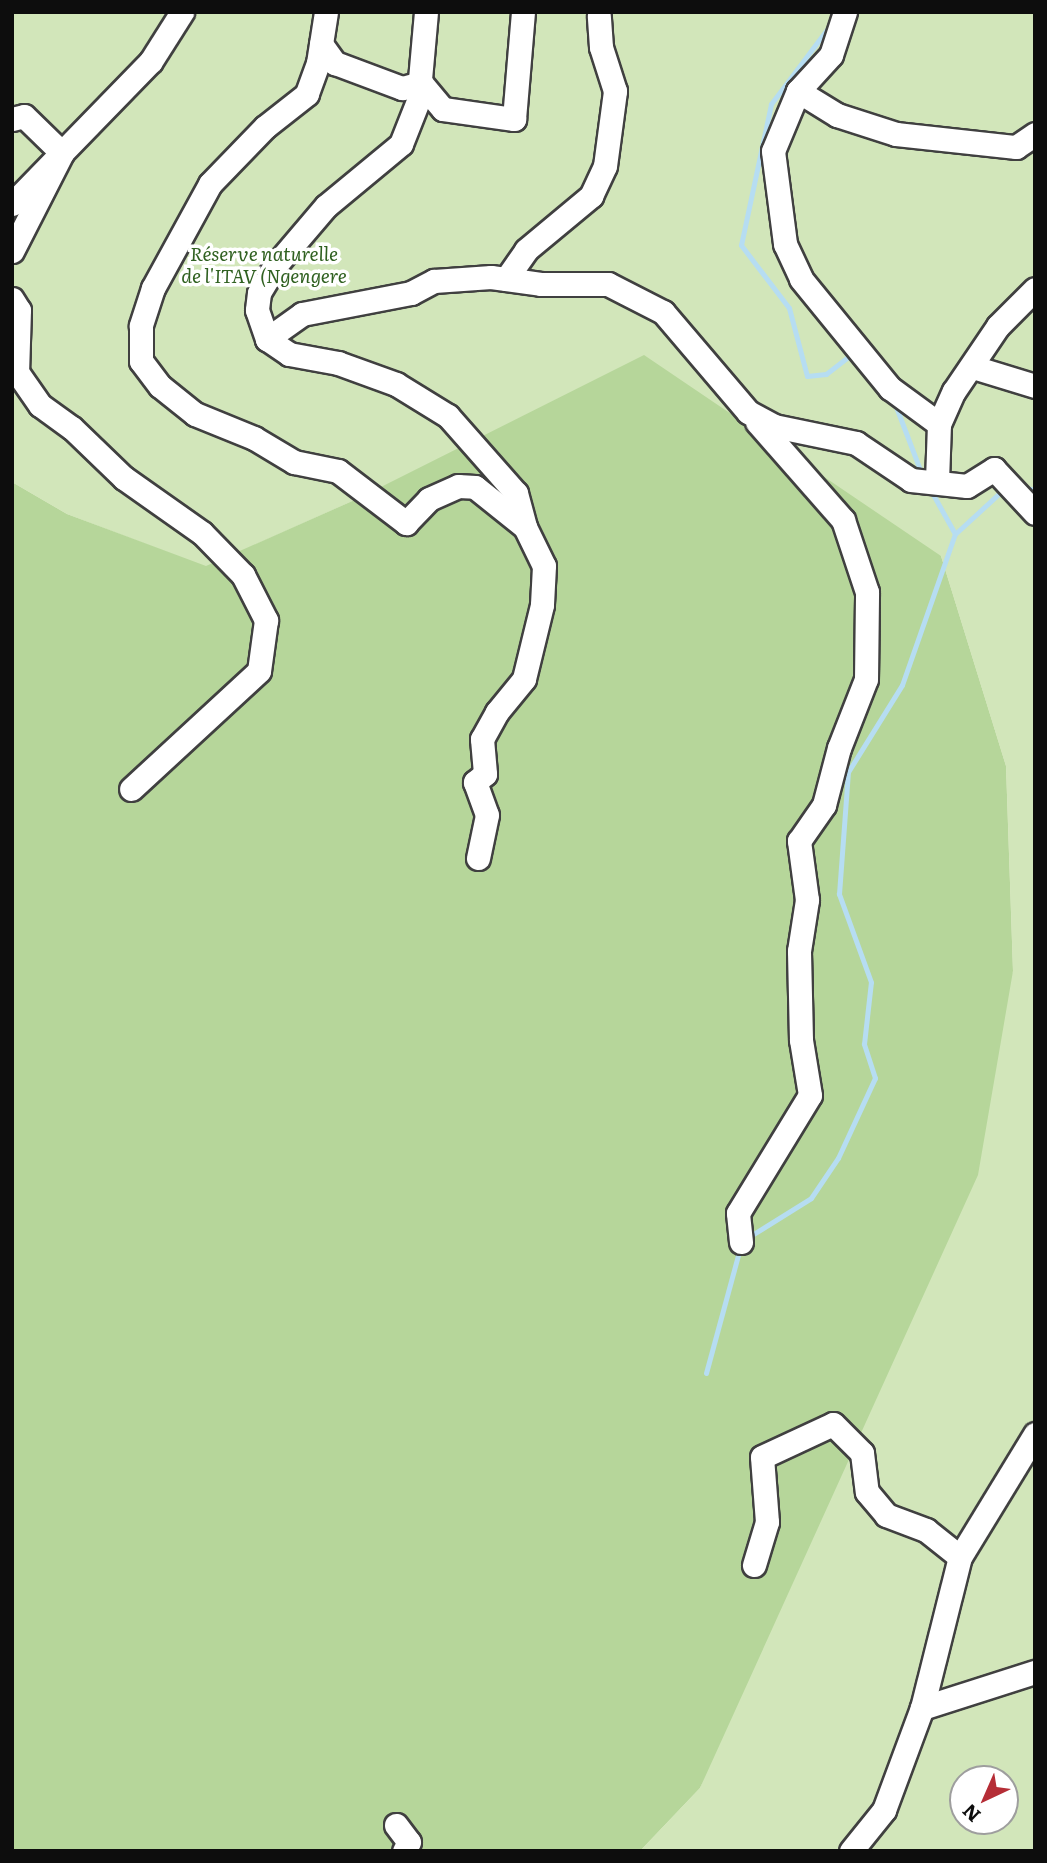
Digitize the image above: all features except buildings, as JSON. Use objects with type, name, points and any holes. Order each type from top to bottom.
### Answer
[{"type":"street","points":[[12,204],[150,61],[182,12]]},
{"type":"street","points":[[326,12],[321,44],[307,94],[265,127],[210,184],[153,288],[141,326],[141,361],[160,386],[195,414],[254,438],[294,462],[338,471],[406,523],[429,499],[458,486],[475,487],[525,527]]},
{"type":"street","points":[[426,12],[421,83],[401,144],[326,206],[275,266],[259,293],[257,310],[267,339],[289,354],[338,363],[396,384],[448,416],[516,494],[525,527],[544,566],[542,605],[524,679],[497,712],[482,739],[485,774],[475,782],[487,815],[478,858]]},
{"type":"street","points":[[421,83],[443,109],[514,119],[523,12]]},
{"type":"street","points":[[845,12],[831,55],[798,90],[773,151],[785,244],[800,279],[890,388],[939,424]]},
{"type":"street","points":[[506,279],[526,250],[592,196],[605,166],[615,91],[601,47],[598,16]]},
{"type":"street","points":[[321,44],[335,64],[401,88],[421,83]]},
{"type":"street","points":[[798,90],[837,115],[896,134],[1016,147],[1035,134]]},
{"type":"street","points":[[12,119],[24,116],[62,152]]},
{"type":"street","points":[[12,251],[62,152]]},
{"type":"street","points":[[267,339],[302,314],[411,293],[434,281],[506,279],[608,284],[663,312],[844,520],[867,592],[866,680],[839,748],[824,805],[799,841],[807,900],[799,951],[801,1040],[810,1095],[738,1213],[741,1242]]},
{"type":"street","points":[[937,481],[939,424],[954,391],[973,368],[998,326],[1035,289]]},
{"type":"street","points":[[12,299],[19,310],[17,372],[40,404],[72,428],[124,478],[202,533],[243,575],[266,620],[258,671],[131,789]]},
{"type":"street","points":[[973,368],[1035,386]]},
{"type":"street","points":[[748,412],[799,434],[834,436],[856,443],[911,480],[967,486],[994,469],[1035,513]]},
{"type":"street","points":[[754,1565],[767,1522],[762,1457],[833,1424],[862,1453],[867,1492],[886,1515],[926,1530],[960,1556]]},
{"type":"street","points":[[852,1851],[884,1810],[922,1708],[960,1556],[1026,1457],[1035,1434]]},
{"type":"street","points":[[965,1697],[1035,1656]]},
{"type":"street","points":[[922,1708],[965,1697],[1035,1672]]},
{"type":"street","points":[[396,1825],[409,1842],[404,1851]]},
{"type":"green space","name":"Réserve naturelle de l'ITAV (Ngengere","points":[[12,12],[1035,12],[1035,1851],[640,1851],[700,1788],[1013,971],[1006,766],[941,556],[359,498],[206,567],[67,514],[12,482]]},
{"type":"green space","points":[[644,355],[941,556],[1006,766],[1013,971],[978,1175],[700,1788],[640,1851],[12,1851],[12,482],[67,514],[206,566],[359,498]]},
{"type":"waterway","points":[[831,24],[771,104],[741,245],[789,308],[807,376],[826,374],[850,355],[854,359]]},
{"type":"waterway","points":[[893,399],[922,475]]},
{"type":"waterway","points":[[1022,487],[1035,490]]},
{"type":"waterway","points":[[930,489],[955,534]]},
{"type":"waterway","points":[[747,1238],[811,1198],[838,1158],[875,1078],[864,1044],[871,982],[839,894],[848,772],[902,685],[955,534],[1004,489]]},
{"type":"waterway","points":[[706,1373],[740,1248]]}]
